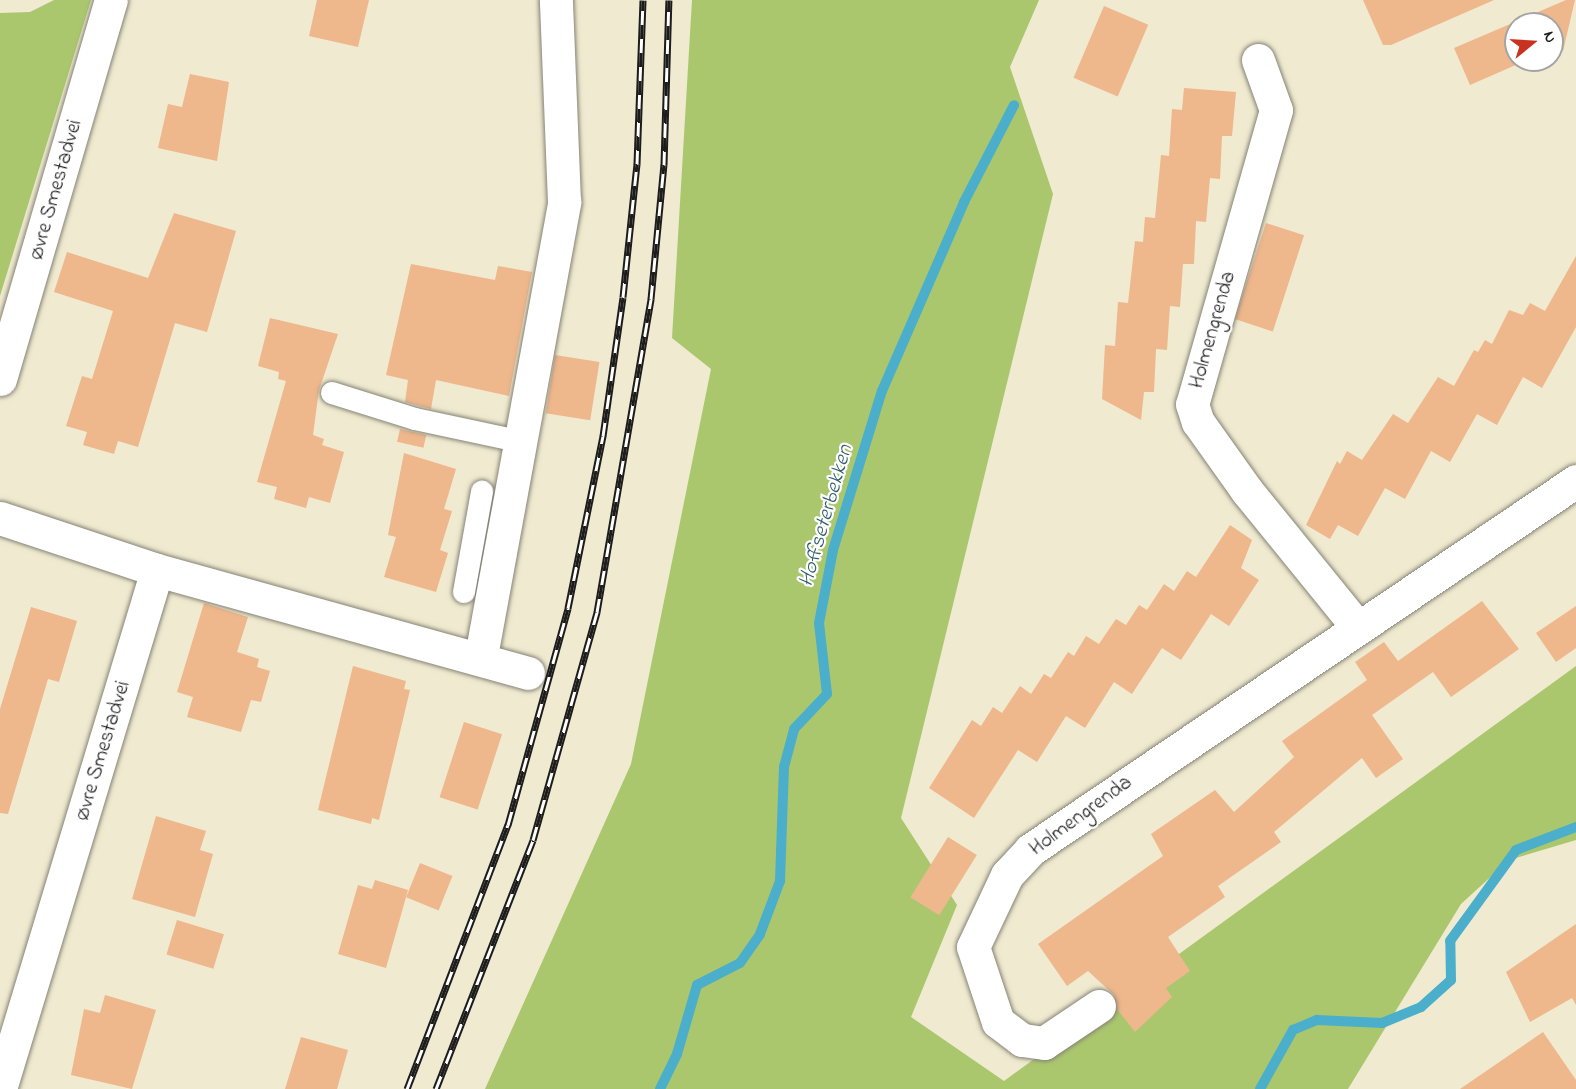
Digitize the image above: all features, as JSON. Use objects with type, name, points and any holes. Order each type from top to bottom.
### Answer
[{"type":"street","name":"Øvre Smestadvei","points":[[0,379],[111,0]]},
{"type":"street","points":[[481,656],[486,548],[522,442],[564,202],[556,0]]},
{"type":"street","name":"Holmengrenda","points":[[1258,60],[1276,110],[1192,404],[1198,422],[1247,491],[1356,625]]},
{"type":"street","name":"Holmengrenda","points":[[1099,1006],[1044,1043],[1022,1040],[998,1022],[974,947],[1007,875],[1030,850],[1356,625],[1576,481]]},
{"type":"street","points":[[0,518],[157,570],[481,656],[528,673]]},
{"type":"street","name":"Øvre Smestadvei","points":[[0,1089],[157,570]]},
{"type":"lane","points":[[332,393],[415,419],[522,442]]},
{"type":"lane","points":[[464,591],[486,548],[482,492]]},
{"type":"green space","points":[[54,0],[91,0],[0,296],[0,13],[30,12]]},
{"type":"green space","points":[[692,0],[1039,0],[1010,67],[1053,194],[901,818],[957,905],[911,1017],[1004,1081],[1576,666],[1576,840],[1509,860],[1461,904],[1348,1089],[485,1089],[631,764],[711,369],[672,338]]},
{"type":"building","points":[[317,0],[369,0],[358,47],[309,36]]},
{"type":"building","points":[[1363,0],[1494,0],[1391,45],[1383,45]]},
{"type":"building","points":[[1566,0],[1575,0],[1564,47],[1564,12],[1538,12]]},
{"type":"building","points":[[1104,6],[1148,25],[1118,97],[1074,78]]},
{"type":"building","points":[[1504,27],[1504,70],[1470,85],[1454,48]]},
{"type":"building","points":[[190,74],[229,82],[217,161],[158,148],[168,104],[182,107]]},
{"type":"building","points":[[1184,88],[1236,92],[1232,136],[1222,136],[1220,179],[1210,178],[1206,222],[1196,221],[1194,264],[1183,264],[1180,307],[1170,306],[1167,350],[1156,349],[1154,392],[1144,392],[1141,420],[1102,399],[1105,345],[1115,346],[1118,302],[1128,303],[1135,241],[1143,242],[1145,217],[1155,218],[1161,155],[1169,156],[1172,109],[1182,110]]},
{"type":"building","points":[[174,213],[236,231],[207,332],[175,323],[138,447],[118,441],[114,454],[83,445],[87,432],[66,426],[82,376],[92,379],[113,311],[54,292],[67,252],[148,278]]},
{"type":"building","points":[[1266,223],[1304,235],[1273,331],[1235,319]]},
{"type":"building","points":[[1576,256],[1576,327],[1542,388],[1523,377],[1497,425],[1477,414],[1450,462],[1431,451],[1405,499],[1385,488],[1358,536],[1338,525],[1330,539],[1306,525],[1337,461],[1340,464],[1347,451],[1362,460],[1393,414],[1408,423],[1438,377],[1454,386],[1474,350],[1478,352],[1485,340],[1492,344],[1509,310],[1523,315],[1530,303],[1545,311]]},
{"type":"building","points":[[411,264],[495,280],[498,266],[532,272],[509,396],[436,380],[431,409],[405,402],[408,380],[386,375]]},
{"type":"building","points":[[270,318],[338,334],[319,390],[313,435],[324,439],[322,445],[344,452],[330,503],[309,497],[306,508],[274,499],[277,487],[257,482],[286,381],[278,379],[279,372],[258,366]]},
{"type":"building","points":[[555,355],[599,362],[590,420],[546,413]]},
{"type":"building","points":[[400,429],[426,435],[423,448],[397,442]]},
{"type":"building","points":[[404,453],[456,469],[444,509],[452,511],[440,550],[448,553],[436,592],[384,577],[396,537],[388,535]]},
{"type":"building","points":[[1230,525],[1252,540],[1241,568],[1259,580],[1229,626],[1211,614],[1181,660],[1162,648],[1132,694],[1114,682],[1085,728],[1066,716],[1037,762],[1018,750],[974,818],[929,788],[972,720],[981,726],[993,707],[1002,713],[1020,686],[1031,694],[1044,674],[1051,678],[1068,652],[1074,656],[1086,636],[1099,644],[1116,619],[1126,625],[1139,605],[1147,610],[1164,584],[1174,591],[1187,571],[1196,577]]},
{"type":"building","points":[[1482,601],[1519,649],[1451,697],[1433,672],[1372,715],[1403,759],[1376,778],[1362,758],[1274,832],[1281,842],[1218,886],[1225,897],[1168,937],[1190,971],[1166,988],[1172,997],[1135,1032],[1117,1009],[1114,995],[1088,971],[1067,986],[1038,944],[1163,856],[1151,834],[1215,790],[1234,812],[1294,757],[1282,741],[1367,680],[1355,662],[1384,642],[1398,661]]},
{"type":"building","points":[[204,603],[248,617],[237,652],[259,659],[257,667],[270,671],[261,702],[251,700],[241,732],[187,717],[193,697],[177,692]]},
{"type":"building","points":[[1576,606],[1576,648],[1556,662],[1536,633]]},
{"type":"building","points":[[31,607],[77,621],[59,682],[48,679],[8,814],[0,813],[0,709]]},
{"type":"building","points":[[353,666],[406,681],[404,689],[410,690],[379,820],[372,818],[371,824],[318,810]]},
{"type":"building","points":[[464,722],[502,734],[478,809],[440,797]]},
{"type":"building","points":[[156,816],[206,831],[200,850],[213,854],[195,917],[132,899]]},
{"type":"building","points":[[948,837],[977,855],[939,915],[910,897]]},
{"type":"building","points":[[420,863],[452,876],[439,910],[406,897]]},
{"type":"building","points":[[375,880],[408,890],[386,968],[338,954],[358,885],[372,889]]},
{"type":"building","points":[[177,920],[224,934],[213,969],[166,954]]},
{"type":"building","points":[[1576,924],[1576,1005],[1572,998],[1530,1022],[1506,972]]},
{"type":"building","points":[[105,995],[156,1010],[132,1089],[71,1075],[84,1009],[100,1013]]},
{"type":"building","points":[[1543,1032],[1576,1080],[1576,1089],[1460,1089]]},
{"type":"building","points":[[301,1037],[348,1050],[337,1089],[285,1089]]},
{"type":"waterway","name":"Hoffseterbekken","points":[[660,1089],[677,1054],[697,985],[740,963],[760,934],[780,881],[784,767],[794,729],[827,694],[819,623],[833,550],[882,391],[964,202],[1014,105]]},
{"type":"waterway","points":[[1260,1089],[1293,1030],[1317,1020],[1382,1023],[1421,1007],[1451,980],[1450,941],[1516,850],[1576,827]]},
{"type":"railway","points":[[407,1089],[508,825],[568,608],[603,436],[623,297],[637,164],[643,0]]},
{"type":"railway","points":[[436,1089],[533,840],[597,612],[651,299],[664,165],[669,0]]}]
